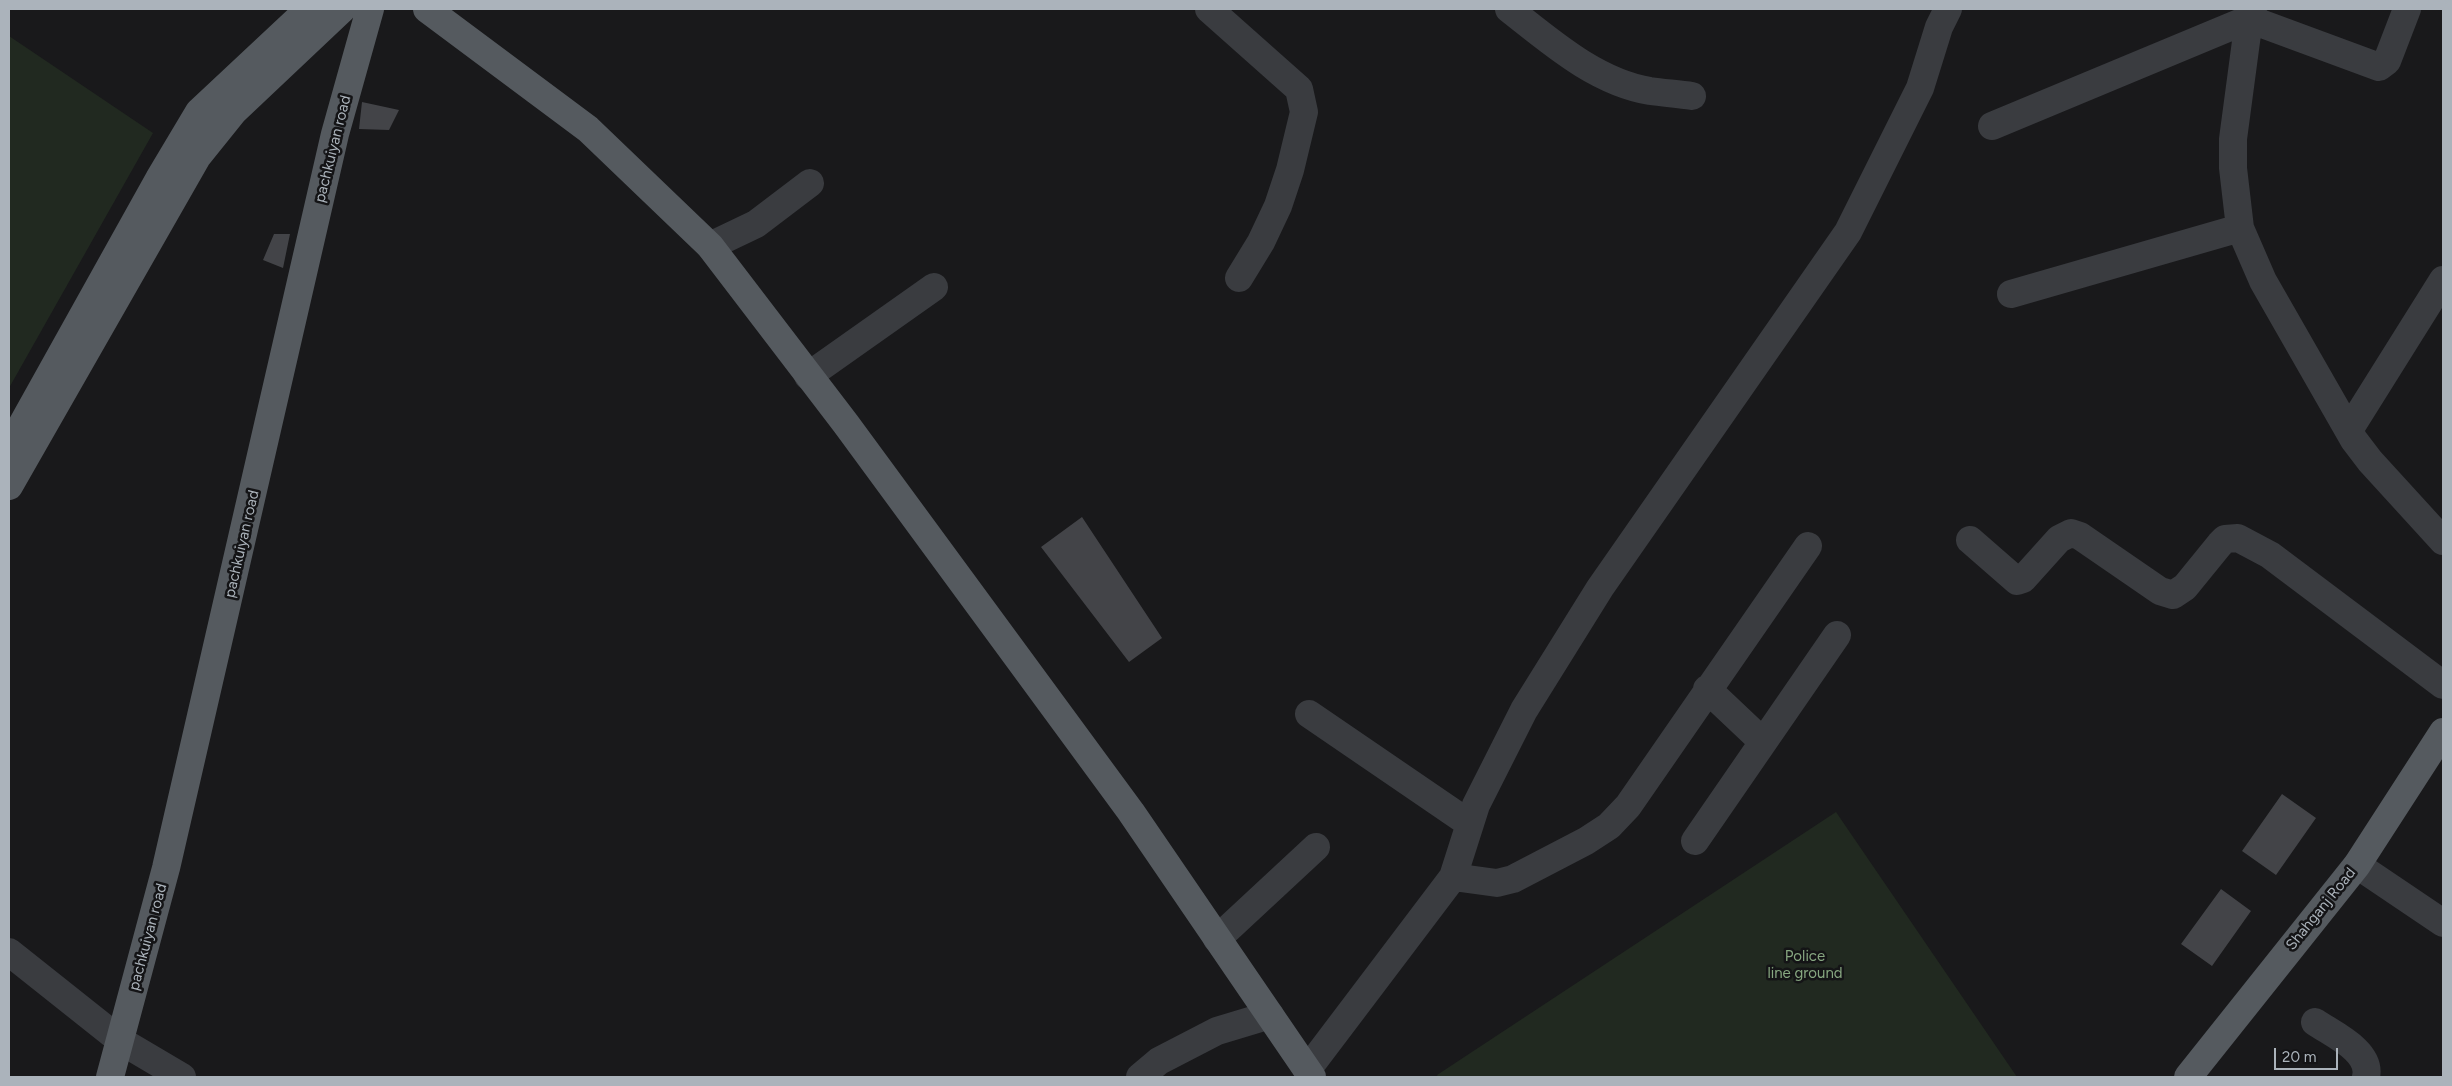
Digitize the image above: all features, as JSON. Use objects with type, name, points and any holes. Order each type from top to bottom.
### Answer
[{"type":"main road","points":[[9,448],[197,157],[210,120],[309,9]]},
{"type":"main road","points":[[210,120],[234,111],[342,9]]},
{"type":"main road","name":"pachkuiyan road","points":[[110,1077],[121,1041],[186,783],[335,134],[370,9]]},
{"type":"main road","points":[[427,9],[588,129],[710,246],[846,424],[1132,812],[1310,1074]]},
{"type":"main road","points":[[9,486],[94,317]]},
{"type":"main road","name":"Shahganj Road","points":[[2188,1077],[2357,865],[2443,732]]},
{"type":"street","points":[[1209,9],[1299,89],[1303,106],[1303,123],[1278,206],[1261,242],[1238,278]]},
{"type":"street","points":[[1510,9],[1565,53],[1609,78],[1649,91],[1692,96]]},
{"type":"street","points":[[1310,1074],[1453,878],[1470,824],[1485,786],[1524,710],[1600,588],[1852,226],[1920,88],[1939,26],[1948,9]]},
{"type":"street","points":[[1992,126],[2251,14],[2379,68],[2386,64],[2407,9]]},
{"type":"street","points":[[2251,14],[2233,139],[2232,168],[2240,228],[2263,281],[2361,451],[2443,541]]},
{"type":"street","points":[[710,246],[756,224],[810,183]]},
{"type":"street","points":[[2011,294],[2240,228]]},
{"type":"street","points":[[808,376],[934,287]]},
{"type":"street","points":[[2349,430],[2440,294]]},
{"type":"street","points":[[1970,540],[2017,581],[2059,539],[2071,533],[2080,536],[2160,591],[2173,595],[2185,587],[2225,539],[2238,538],[2270,555],[2443,685]]},
{"type":"street","points":[[1453,878],[1497,883],[1514,879],[1586,841],[1609,826],[1628,806],[1707,689],[1808,546]]},
{"type":"street","points":[[1695,840],[1837,634]]},
{"type":"street","points":[[1707,689],[1762,741]]},
{"type":"street","points":[[1309,714],[1470,824]]},
{"type":"street","points":[[1217,939],[1316,848]]},
{"type":"street","points":[[2357,865],[2443,923]]},
{"type":"street","points":[[9,952],[121,1041],[182,1077]]},
{"type":"street","points":[[1140,1077],[1159,1061],[1217,1031],[1270,1015]]},
{"type":"street","points":[[2315,1022],[2358,1052],[2366,1066],[2366,1077]]},
{"type":"green space","points":[[9,36],[153,133],[9,388]]},
{"type":"green space","name":"Police line ground","points":[[1836,812],[2017,1077],[1438,1077],[1437,1075]]},
{"type":"building","points":[[362,102],[399,110],[389,130],[359,129]]},
{"type":"building","points":[[274,234],[290,234],[283,268],[263,260]]},
{"type":"building","points":[[1082,517],[1162,638],[1129,662],[1041,547]]},
{"type":"building","points":[[2282,794],[2316,818],[2276,875],[2242,851]]},
{"type":"building","points":[[2221,889],[2251,911],[2212,966],[2181,944]]}]
